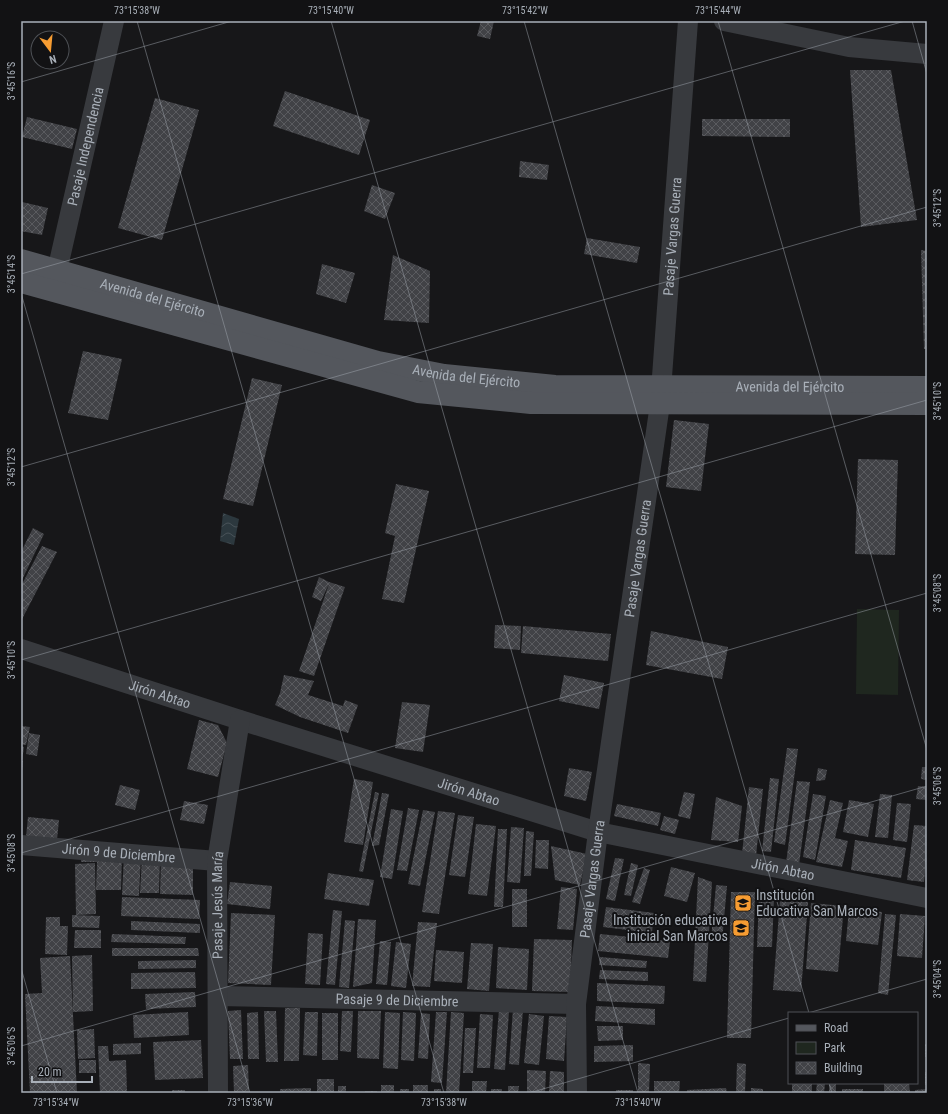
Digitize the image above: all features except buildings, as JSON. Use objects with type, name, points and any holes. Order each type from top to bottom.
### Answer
[{"type":"main road","name":"Avenida del Ejército","points":[[21,260],[378,362],[437,373],[556,386],[660,395],[927,404]]},
{"type":"main road","name":"Avenida del Ejército","points":[[21,282],[418,392],[531,403],[660,395],[927,387]]},
{"type":"street","name":"Pasaje Independencia","points":[[57,271],[114,21]]},
{"type":"street","name":"Pasaje Vargas Guerra","points":[[577,1093],[576,1004],[598,832],[660,395],[688,21]]},
{"type":"street","points":[[724,21],[849,47],[927,54]]},
{"type":"street","name":"Jirón Abtao","points":[[21,649],[240,720],[598,832],[927,898]]},
{"type":"street","name":"Pasaje Jesús María","points":[[218,1093],[217,861],[240,720]]},
{"type":"street","name":"Jirón 9 de Diciembre","points":[[21,845],[217,861]]},
{"type":"street","name":"Pasaje 9 de Diciembre","points":[[218,996],[576,1004]]},
{"type":"green space","points":[[857,609],[899,610],[898,695],[856,694]]},
{"type":"water","points":[[223,513],[239,519],[234,545],[220,541]]},
{"type":"place","name":"Institución Educativa San Marcos","points":[[743,903]]},
{"type":"place","name":"Institución educativa inicial San Marcos","points":[[741,928]]}]
